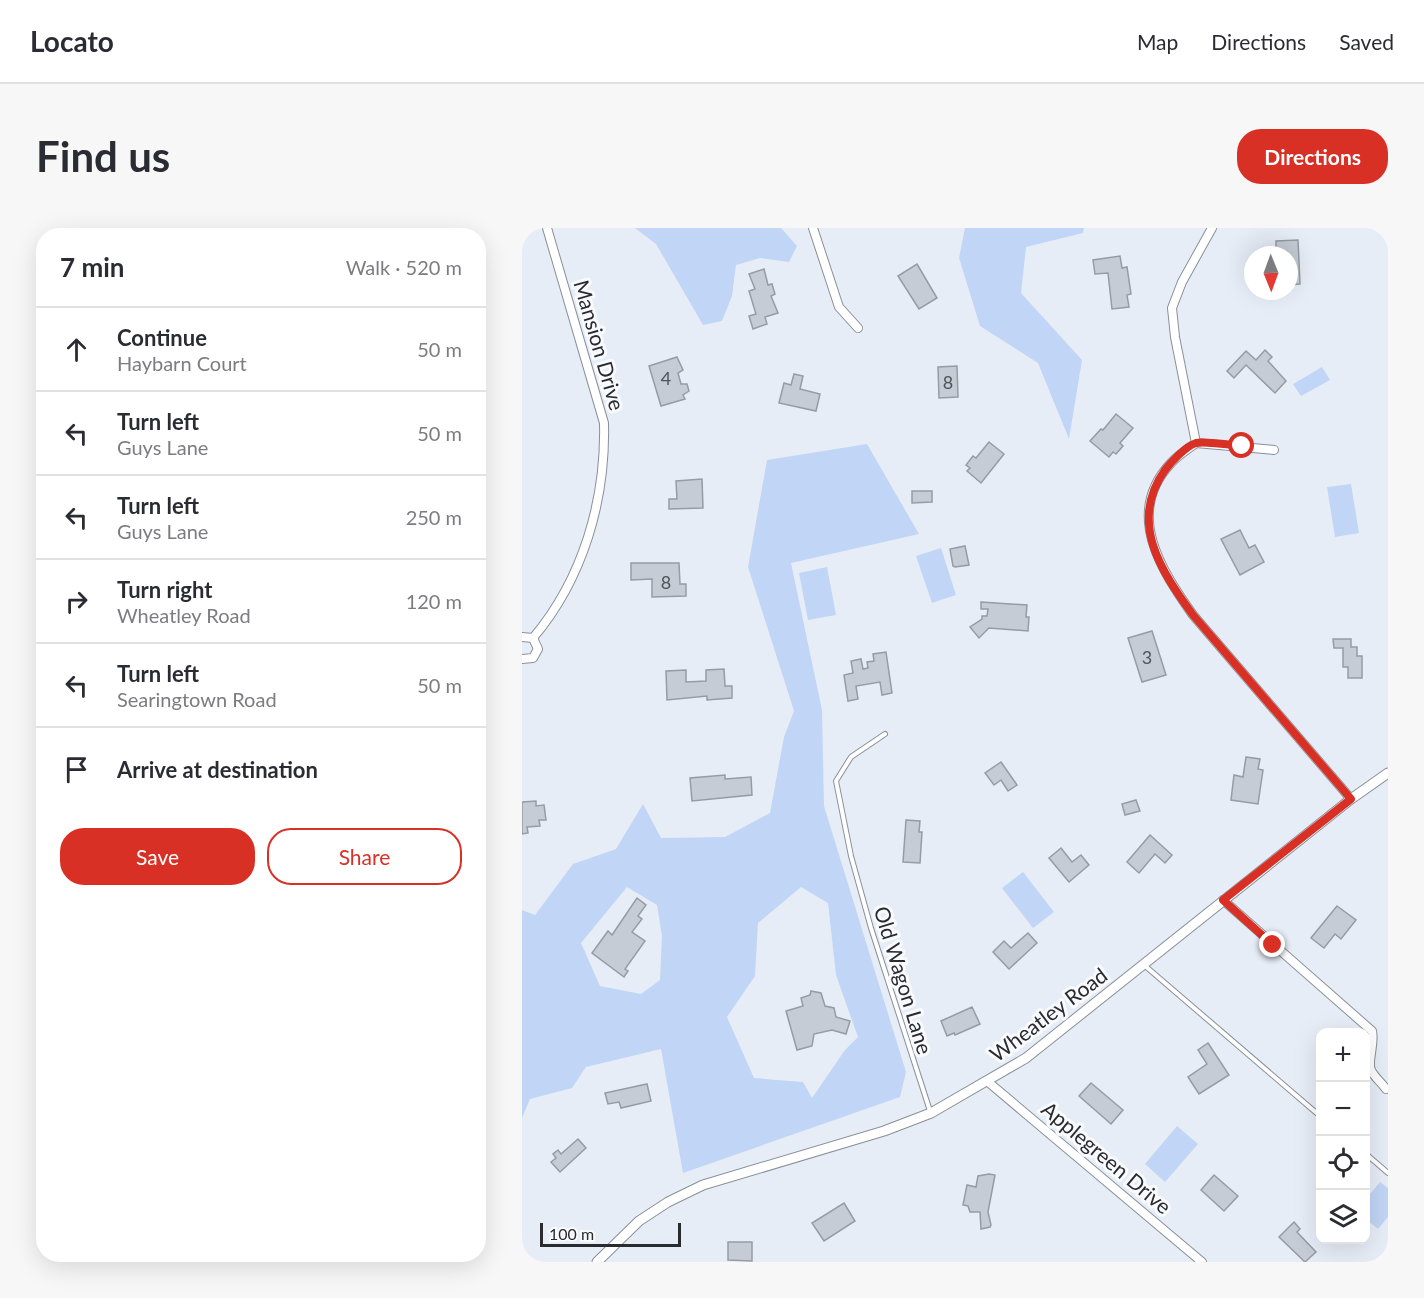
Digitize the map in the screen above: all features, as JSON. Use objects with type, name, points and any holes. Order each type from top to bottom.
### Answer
[{"type":"street","name":"Mansion Drive","points":[[522,659],[529,660],[536,656],[538,649],[533,638],[551,617],[573,579],[586,546],[599,486],[605,441],[604,423],[547,228]]},
{"type":"street","points":[[813,228],[839,307],[858,328]]},
{"type":"street","points":[[1196,443],[1175,337],[1172,308],[1182,282],[1212,228]]},
{"type":"street","points":[[1274,450],[1196,443],[1170,463],[1158,480],[1151,494],[1148,520],[1150,535],[1157,558],[1193,615],[1351,799]]},
{"type":"street","points":[[522,637],[533,638]]},
{"type":"street","name":"Wheatley Road","points":[[597,1262],[639,1221],[668,1202],[704,1185],[863,1138],[931,1113],[1026,1058],[1351,799],[1388,773]]},
{"type":"street","points":[[1223,900],[1372,1031],[1374,1039],[1369,1064],[1371,1071],[1386,1089]]},
{"type":"street","name":"Applegreen Drive","points":[[987,1081],[1202,1262]]},
{"type":"lane","name":"Old Wagon Lane","points":[[885,734],[851,757],[836,781],[851,856],[871,928],[931,1113]]},
{"type":"lane","points":[[1144,965],[1316,1113]]},
{"type":"lane","points":[[1370,1158],[1388,1173]]},
{"type":"shaded area","points":[[635,228],[781,228],[797,246],[789,262],[760,258],[736,265],[732,296],[722,321],[703,325],[656,244]]},
{"type":"shaded area","points":[[965,228],[1084,228],[1083,233],[1026,247],[1021,293],[1082,360],[1069,439],[1038,363],[980,326],[959,258]]},
{"type":"shaded area","points":[[1322,367],[1330,380],[1301,396],[1293,384]]},
{"type":"shaded area","points":[[867,444],[919,534],[791,563],[822,710],[824,806],[906,1072],[900,1097],[683,1173],[661,1049],[586,1067],[572,1088],[530,1099],[522,1118],[522,910],[535,915],[573,864],[616,849],[643,804],[661,838],[725,837],[770,813],[784,737],[794,711],[748,567],[767,460]],"holes":[[[627,887],[657,905],[662,936],[660,980],[641,994],[600,986],[581,943]],[[801,887],[828,903],[836,975],[858,1037],[845,1050],[812,1098],[803,1082],[754,1078],[727,1017],[755,976],[758,923]]]},
{"type":"shaded area","points":[[1351,484],[1359,533],[1335,537],[1327,487]]},
{"type":"shaded area","points":[[941,548],[956,595],[932,603],[916,556]]},
{"type":"shaded area","points":[[827,567],[836,615],[808,620],[799,573]]},
{"type":"shaded area","points":[[1023,872],[1054,912],[1033,928],[1002,888]]},
{"type":"shaded area","points":[[1177,1126],[1198,1144],[1165,1182],[1145,1164]]},
{"type":"shaded area","points":[[1380,1182],[1388,1188],[1388,1217],[1378,1229],[1370,1222],[1370,1194]]},
{"type":"building","points":[[1298,240],[1300,284],[1298,284],[1298,246],[1276,246],[1276,241]]},
{"type":"building","points":[[1120,256],[1122,268],[1127,267],[1131,294],[1127,295],[1129,307],[1112,309],[1108,273],[1095,274],[1093,260]]},
{"type":"building","points":[[917,264],[937,298],[919,309],[898,276]]},
{"type":"building","points":[[764,269],[768,285],[772,284],[775,294],[771,296],[778,313],[765,317],[767,324],[753,329],[749,316],[756,314],[749,291],[755,289],[749,274]]},
{"type":"building","points":[[1265,350],[1272,357],[1268,361],[1286,381],[1275,393],[1246,365],[1234,378],[1227,371],[1246,351],[1256,360]]},
{"type":"building","points":[[677,357],[683,370],[678,373],[681,384],[687,384],[689,391],[683,395],[685,399],[661,406],[649,366]]},
{"type":"building","points":[[957,366],[958,397],[939,398],[938,367]]},
{"type":"building","points":[[794,374],[803,376],[800,389],[820,394],[816,411],[779,403],[784,383],[791,385]]},
{"type":"building","points":[[1116,414],[1133,428],[1120,443],[1123,446],[1116,454],[1113,452],[1109,457],[1090,441]]},
{"type":"building","points":[[989,442],[1004,454],[981,483],[967,471],[970,468],[966,465],[973,456],[976,458]]},
{"type":"building","points":[[702,479],[703,508],[669,509],[669,499],[677,499],[676,481]]},
{"type":"building","points":[[912,491],[932,491],[932,502],[912,503]]},
{"type":"building","points":[[1240,530],[1249,548],[1255,545],[1264,562],[1240,575],[1221,539]]},
{"type":"building","points":[[965,546],[969,565],[953,566],[950,549]]},
{"type":"building","points":[[631,563],[679,563],[680,584],[686,584],[686,596],[652,597],[652,579],[631,580]]},
{"type":"building","points":[[981,602],[1027,605],[1028,631],[989,628],[979,638],[970,627],[982,619],[982,616],[987,616],[988,609],[981,609]]},
{"type":"building","points":[[1152,631],[1166,675],[1142,682],[1128,638]]},
{"type":"building","points":[[1333,639],[1351,639],[1351,647],[1357,647],[1357,656],[1362,656],[1362,678],[1348,678],[1348,667],[1343,667],[1343,648],[1334,648]]},
{"type":"building","points":[[886,652],[892,693],[882,695],[880,682],[856,686],[858,699],[848,701],[844,675],[853,673],[851,661],[861,659],[863,669],[868,668],[867,662],[874,661],[873,654]]},
{"type":"building","points":[[724,669],[725,686],[732,686],[732,698],[707,700],[707,696],[667,700],[666,671],[686,670],[686,682],[706,681],[706,670]]},
{"type":"building","points":[[1246,757],[1260,759],[1258,769],[1263,770],[1258,804],[1231,800],[1234,775],[1243,777]]},
{"type":"building","points":[[1001,762],[1017,785],[1008,791],[1001,780],[994,785],[985,773]]},
{"type":"building","points":[[725,775],[725,779],[751,777],[752,795],[692,801],[690,778]]},
{"type":"building","points":[[1136,800],[1140,811],[1125,815],[1122,804]]},
{"type":"building","points":[[536,801],[536,806],[544,805],[546,820],[539,820],[540,826],[527,827],[528,833],[522,834],[522,802]]},
{"type":"building","points":[[906,820],[920,821],[919,832],[922,832],[920,863],[903,862]]},
{"type":"building","points":[[1150,835],[1172,855],[1165,863],[1155,854],[1139,873],[1127,862]]},
{"type":"building","points":[[1061,848],[1072,862],[1081,855],[1089,865],[1069,882],[1049,858]]},
{"type":"building","points":[[637,898],[646,905],[638,916],[642,919],[632,932],[645,941],[625,969],[628,971],[624,977],[592,953],[608,931],[612,935]]},
{"type":"building","points":[[1337,906],[1356,920],[1341,939],[1335,934],[1324,948],[1311,938]]},
{"type":"building","points":[[1028,933],[1037,943],[1009,969],[993,952],[1004,941],[1011,948]]},
{"type":"building","points":[[811,991],[821,993],[825,1006],[834,1008],[836,1017],[850,1021],[846,1034],[832,1030],[814,1034],[812,1046],[797,1050],[786,1011],[803,1006],[801,998],[810,995]]},
{"type":"building","points":[[972,1007],[980,1024],[947,1036],[941,1021]]},
{"type":"building","points":[[1208,1043],[1229,1075],[1199,1094],[1188,1077],[1207,1064],[1198,1050]]},
{"type":"building","points":[[1091,1083],[1123,1110],[1111,1124],[1079,1096]]},
{"type":"building","points":[[647,1084],[651,1101],[621,1108],[619,1102],[608,1104],[605,1093]]},
{"type":"building","points":[[578,1139],[586,1148],[560,1172],[551,1162],[556,1158],[553,1154],[558,1150],[561,1154]]},
{"type":"building","points":[[995,1175],[988,1212],[991,1225],[981,1229],[980,1212],[970,1212],[968,1206],[963,1205],[967,1185],[976,1187],[978,1176]]},
{"type":"building","points":[[1214,1175],[1238,1196],[1224,1211],[1201,1190]]},
{"type":"building","points":[[844,1203],[855,1221],[824,1241],[812,1223]]},
{"type":"building","points":[[1294,1222],[1300,1229],[1297,1232],[1316,1252],[1305,1262],[1279,1237]]},
{"type":"building","points":[[728,1242],[752,1242],[752,1261],[728,1260]]},
{"type":"route","points":[[1242,446],[1196,443],[1178,456],[1170,463],[1151,494],[1148,520],[1157,558],[1193,615],[1351,799],[1223,900],[1273,945]]}]
